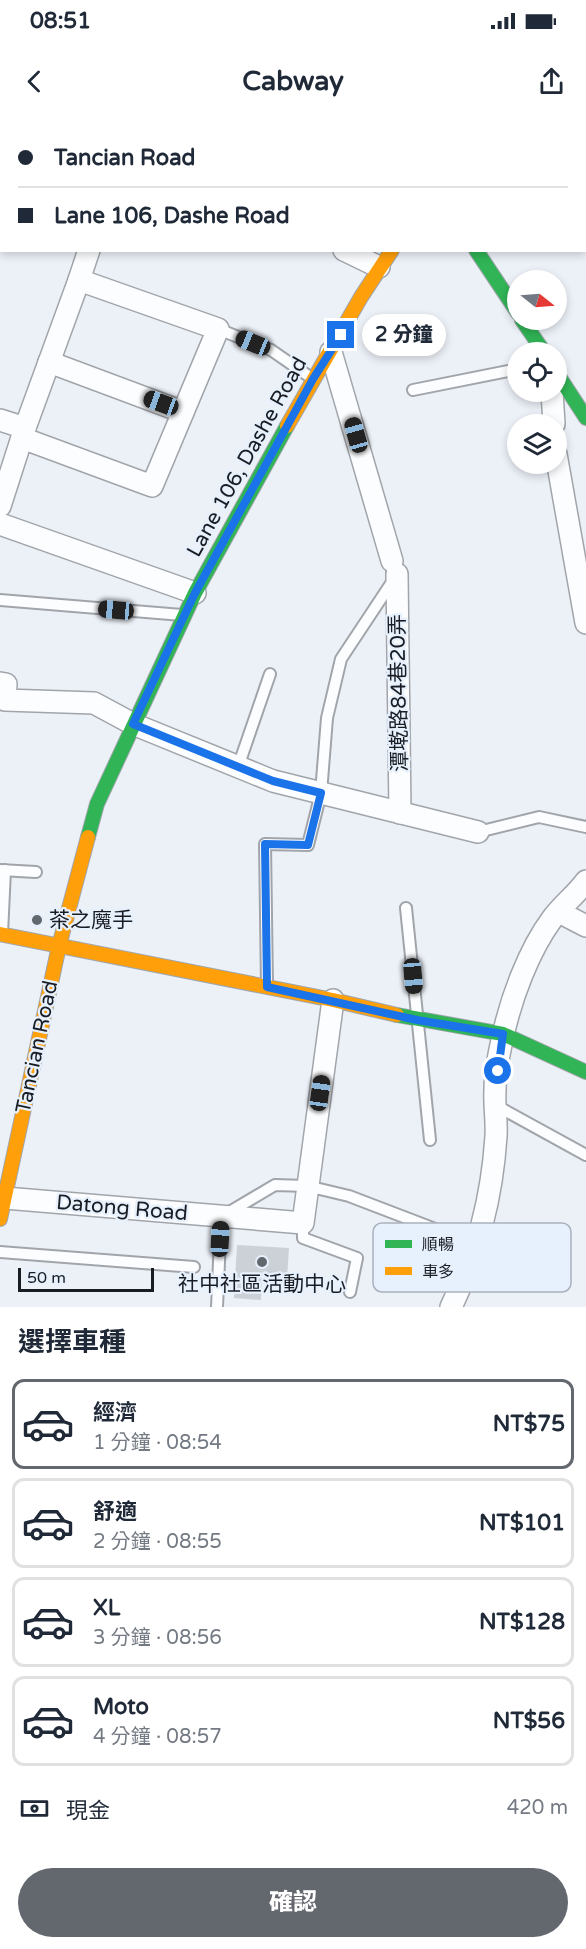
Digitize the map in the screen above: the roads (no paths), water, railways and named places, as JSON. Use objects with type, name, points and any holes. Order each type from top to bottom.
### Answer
[{"type":"street","points":[[0,506],[23,433],[88,252]]},
{"type":"street","points":[[348,252],[379,267]]},
{"type":"street","name":"Lane 106, Dashe Road","points":[[133,724],[195,593],[313,379],[332,352],[379,267],[390,252]]},
{"type":"street","points":[[477,252],[507,296]]},
{"type":"street","points":[[0,420],[23,433],[152,486],[218,328],[79,280]]},
{"type":"street","name":"潭墘路84巷20弄","points":[[332,352],[395,567],[400,813]]},
{"type":"street","points":[[49,362],[183,412]]},
{"type":"street","points":[[567,389],[586,418]]},
{"type":"street","points":[[560,474],[586,621]]},
{"type":"street","points":[[0,524],[195,593]]},
{"type":"street","points":[[0,683],[6,684],[5,700],[94,703],[133,724],[273,781],[478,832]]},
{"type":"street","name":"Tancian Road","points":[[0,1219],[59,946],[97,804],[133,724]]},
{"type":"street","points":[[483,1223],[493,1173],[496,1133],[495,1089],[503,1034],[518,987],[536,946],[553,918],[586,881]]},
{"type":"street","points":[[559,912],[586,926]]},
{"type":"street","points":[[1,934],[333,1000],[417,1020],[503,1034],[586,1072]]},
{"type":"street","points":[[303,1223],[333,1000]]},
{"type":"street","name":"Datong Road","points":[[4,1198],[303,1223]]},
{"type":"street","points":[[451,1307],[457,1292]]},
{"type":"lane","points":[[218,328],[270,350],[313,379]]},
{"type":"lane","points":[[413,390],[507,371]]},
{"type":"lane","points":[[267,987],[265,844],[308,845],[321,793],[327,718],[341,659],[395,567]]},
{"type":"lane","points":[[0,600],[185,615]]},
{"type":"lane","points":[[238,767],[270,674]]},
{"type":"lane","points":[[478,832],[539,817],[586,827]]},
{"type":"lane","points":[[1,934],[2,870],[36,872]]},
{"type":"lane","points":[[406,908],[430,1140]]},
{"type":"lane","points":[[495,1105],[586,1155]]},
{"type":"lane","points":[[217,1307],[221,1217],[275,1185],[307,1186],[349,1196],[420,1223]]},
{"type":"lane","points":[[303,1223],[303,1238],[357,1258],[350,1292]]},
{"type":"lane","points":[[0,1252],[194,1267]]},
{"type":"place","name":"茶之魔手","points":[[37,920]]},
{"type":"place","name":"社中社區活動中心","points":[[262,1262]]}]
